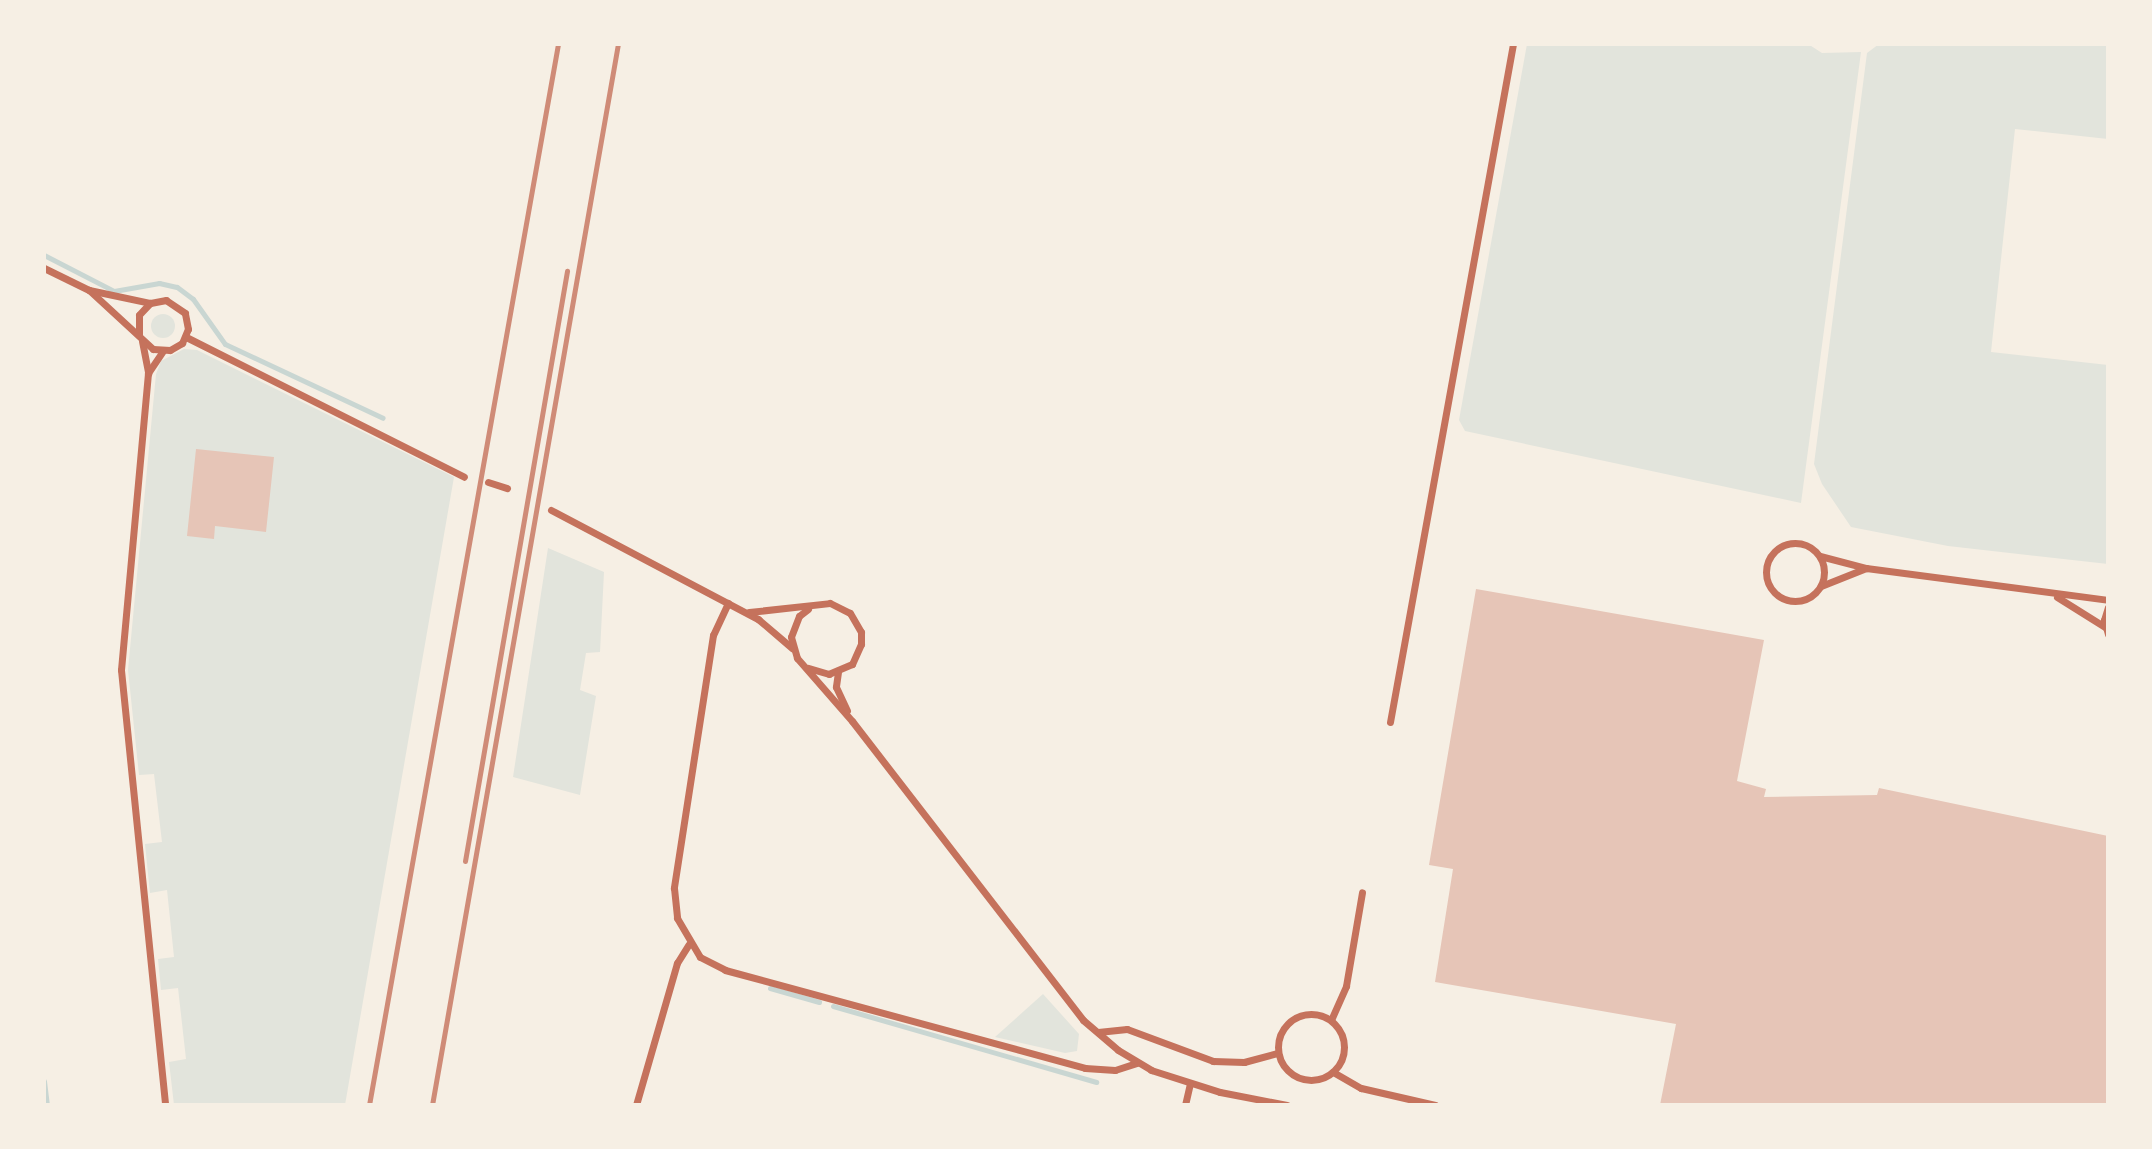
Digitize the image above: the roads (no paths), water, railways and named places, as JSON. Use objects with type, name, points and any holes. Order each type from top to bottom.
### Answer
[{"type":"street","points":[[1390,722],[1513,44]]},
{"type":"street","points":[[44,268],[89,290],[150,303],[166,300],[180,307],[188,321],[186,337],[177,347],[163,351],[148,373]]},
{"type":"street","points":[[89,290],[141,338],[163,351]]},
{"type":"street","points":[[150,303],[139,315],[148,373],[121,670],[165,1105]]},
{"type":"street","points":[[186,337],[464,477]]},
{"type":"street","points":[[488,482],[508,488]]},
{"type":"street","points":[[551,510],[745,612],[793,648],[805,667],[852,721],[1051,984],[1098,1032],[1137,1063],[1190,1084],[1287,1105]]},
{"type":"street","points":[[1866,568],[1821,586],[1809,598],[1792,601],[1775,593],[1767,577],[1769,558],[1788,544],[1809,546],[1820,556],[1866,568],[2057,597],[2108,600]]},
{"type":"street","points":[[1820,556],[1825,571],[1821,586]]},
{"type":"street","points":[[2057,597],[2107,631]]},
{"type":"street","points":[[728,603],[713,635],[674,888],[677,918],[689,944],[700,957],[725,970],[1085,1069],[1115,1070],[1137,1063]]},
{"type":"street","points":[[745,612],[808,608],[830,603],[850,612],[857,621],[861,643],[858,654],[838,672],[820,674],[805,667]]},
{"type":"street","points":[[2107,631],[2108,607]]},
{"type":"street","points":[[793,648],[794,626],[808,608]]},
{"type":"street","points":[[838,672],[836,687],[852,721]]},
{"type":"street","points":[[1331,1020],[1346,986],[1362,892]]},
{"type":"street","points":[[636,1105],[677,963],[689,944]]},
{"type":"street","points":[[1311,1013],[1331,1020],[1345,1045],[1333,1072],[1323,1078],[1300,1078],[1290,1073],[1279,1053],[1280,1034],[1293,1019],[1311,1013]]},
{"type":"street","points":[[1098,1032],[1128,1029],[1213,1061],[1244,1062],[1279,1053]]},
{"type":"street","points":[[1333,1072],[1361,1088],[1435,1105]]},
{"type":"street","points":[[1185,1105],[1190,1084]]},
{"type":"waterway","points":[[44,255],[114,291],[159,283],[177,287],[193,299],[225,344],[383,418]]},
{"type":"waterway","points":[[770,988],[819,1002]]},
{"type":"waterway","points":[[833,1006],[1096,1082]]},
{"type":"waterway","points":[[44,1081],[47,1105]]},
{"type":"railway","points":[[369,1105],[558,44]]},
{"type":"railway","points":[[432,1105],[618,44]]},
{"type":"railway","points":[[465,861],[567,271]]}]
